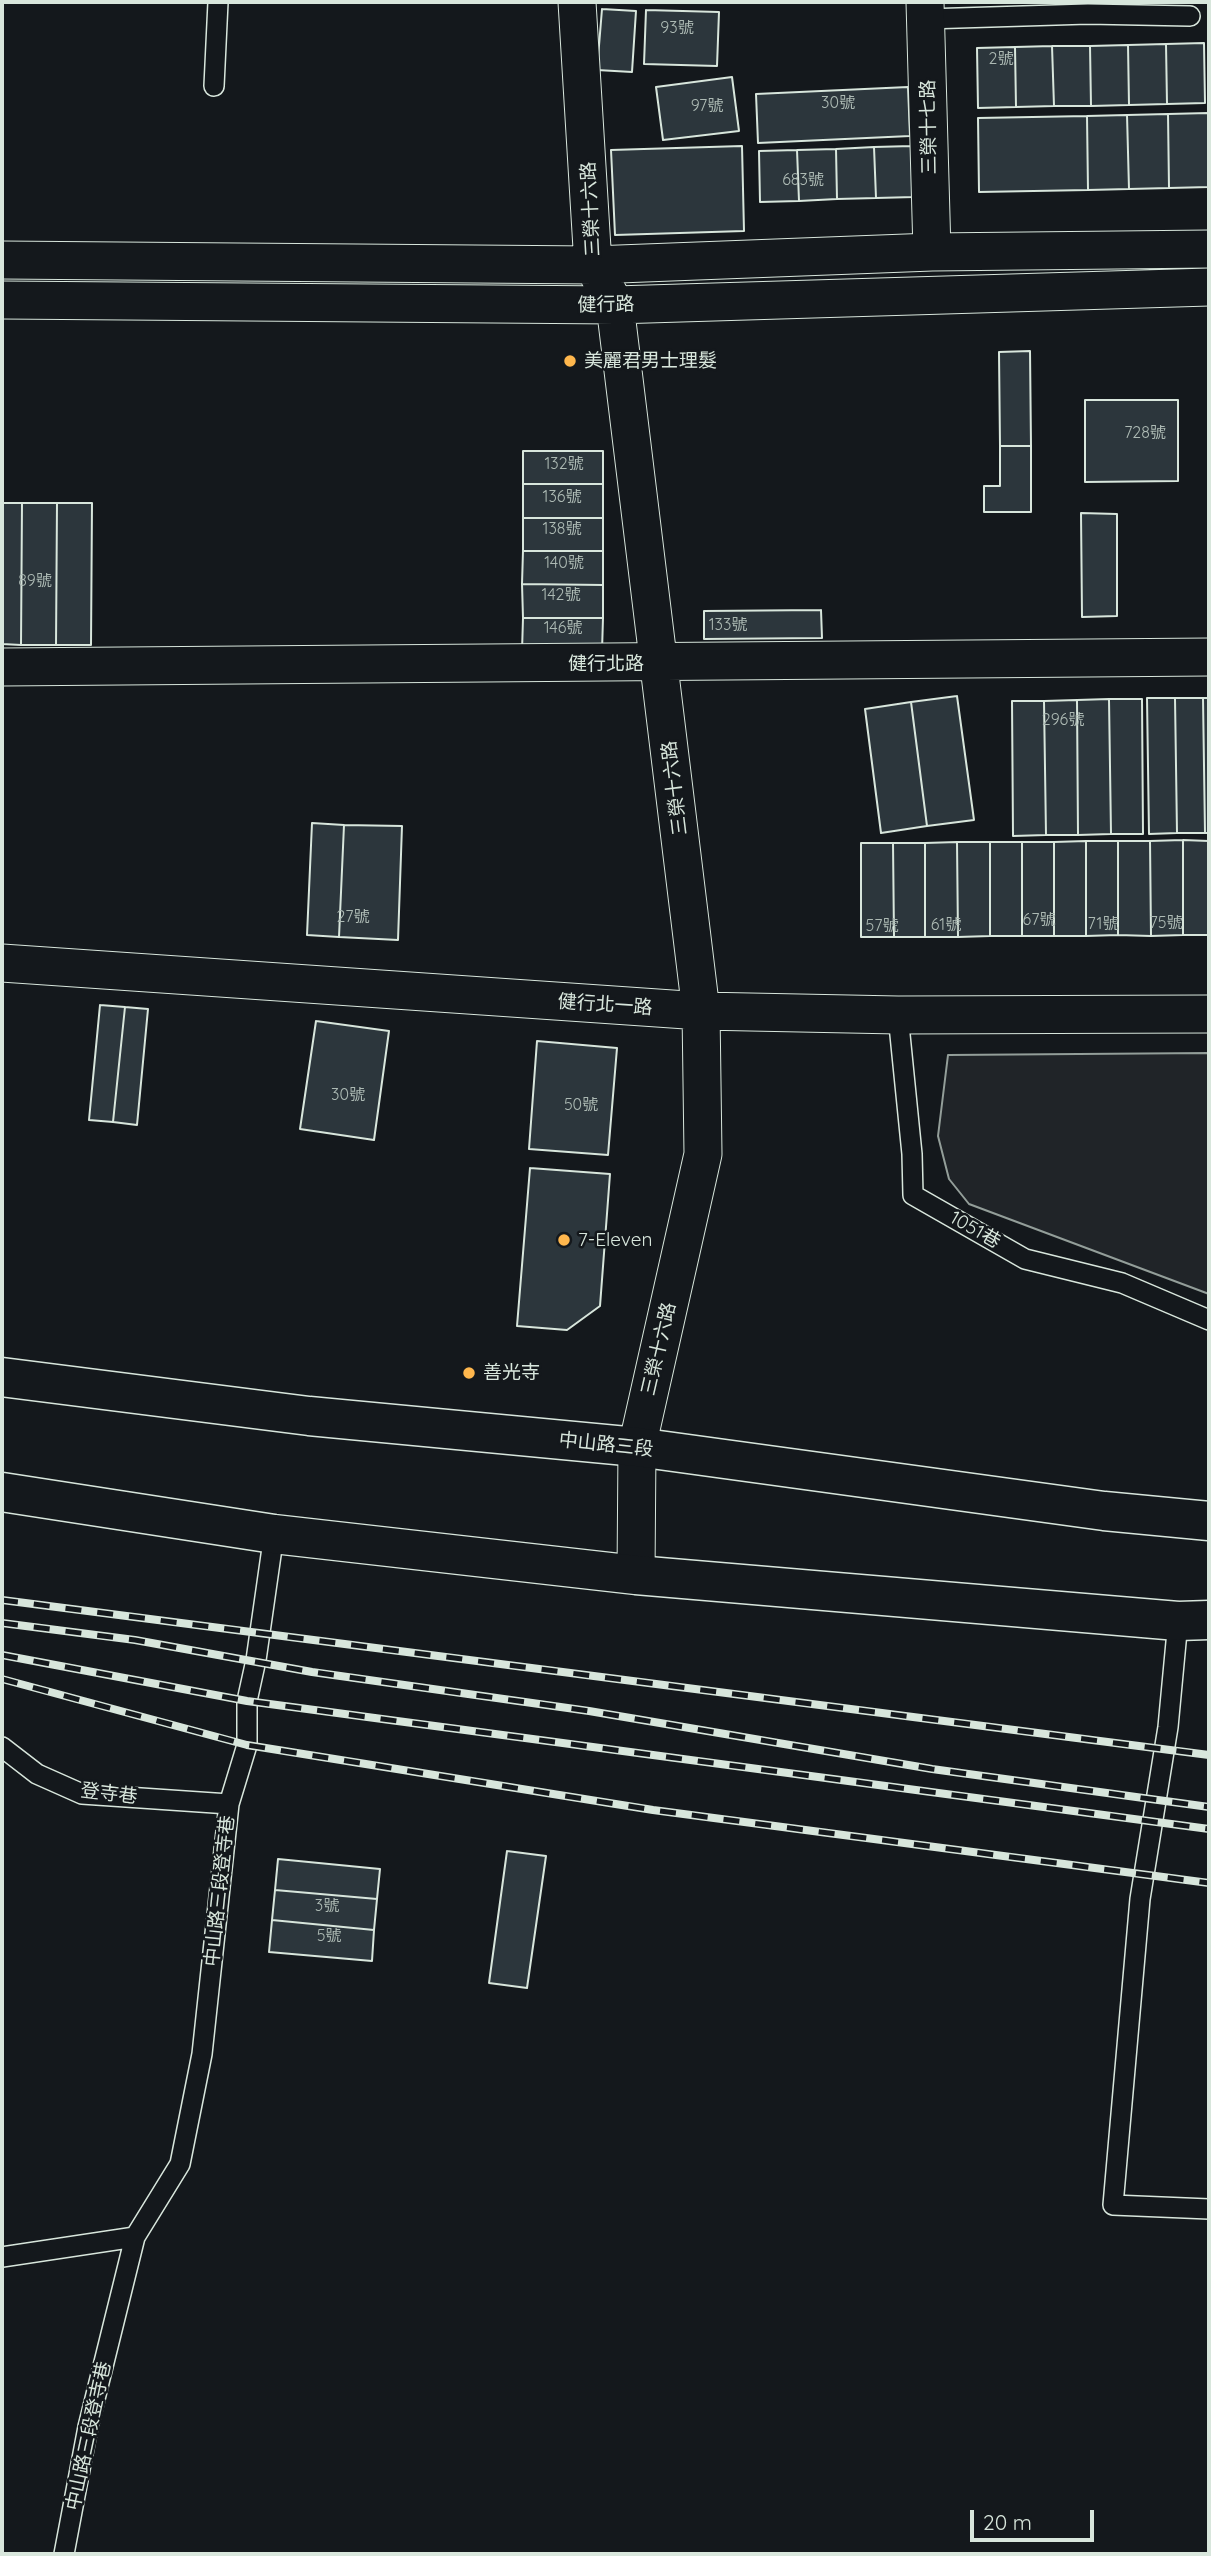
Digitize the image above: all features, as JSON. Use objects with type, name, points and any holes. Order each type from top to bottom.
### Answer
[{"type":"main road","name":"中山路三段","points":[[2,1377],[310,1416],[637,1447],[1104,1511],[1209,1521]]},
{"type":"main road","points":[[2,1492],[274,1534],[636,1575],[1194,1621]]},
{"type":"street","name":"三榮十六路","points":[[577,2],[593,265],[615,305],[701,1011],[703,1154],[637,1447],[636,1575]]},
{"type":"street","name":"三榮十七路","points":[[925,11],[932,252]]},
{"type":"street","name":"健行路","points":[[2,260],[593,265],[932,252],[1209,249]]},
{"type":"street","name":"健行路","points":[[2,300],[615,305],[1209,287]]},
{"type":"street","name":"健行北路","points":[[2,667],[1209,656]]},
{"type":"street","name":"健行北一路","points":[[2,963],[701,1011],[898,1016],[1209,1014]]},
{"type":"lane","points":[[214,86],[218,2]]},
{"type":"lane","points":[[925,11],[1191,16]]},
{"type":"lane","name":"1051巷","points":[[898,1016],[912,1154],[913,1195],[1025,1259],[1122,1283],[1209,1320]]},
{"type":"lane","name":"中山路三段登寺巷","points":[[64,2554],[88,2427],[135,2237],[180,2164],[202,2054],[229,1804],[247,1745],[247,1701],[274,1534]]},
{"type":"lane","points":[[1194,1621],[1168,1727],[1140,1899],[1113,2205],[1209,2209]]},
{"type":"lane","name":"登寺巷","points":[[2,1747],[37,1774],[82,1794],[229,1804]]},
{"type":"lane","points":[[2,2257],[135,2237]]},
{"type":"shaded area","points":[[1209,1053],[1209,1294],[969,1204],[949,1179],[938,1136],[948,1055]]},
{"type":"building","points":[[602,9],[636,11],[632,72],[597,70]]},
{"type":"building","points":[[646,10],[719,12],[717,66],[644,64]]},
{"type":"building","points":[[1204,43],[1205,103],[1167,104],[1166,44]]},
{"type":"building","points":[[1166,44],[1167,104],[1129,105],[1128,45]]},
{"type":"building","points":[[1128,45],[1129,105],[1091,106],[1090,46]]},
{"type":"building","points":[[1052,46],[1054,106],[1016,107],[1015,47]]},
{"type":"building","points":[[1052,46],[1090,46],[1091,106],[1054,106]]},
{"type":"building","points":[[1015,47],[1016,107],[978,108],[977,48]]},
{"type":"building","points":[[732,77],[739,131],[663,140],[656,87]]},
{"type":"building","points":[[908,87],[910,136],[758,143],[756,94]]},
{"type":"building","points":[[1208,113],[1209,187],[1169,188],[1168,114]]},
{"type":"building","points":[[1168,114],[1169,188],[1129,189],[1127,115]]},
{"type":"building","points":[[1127,115],[1129,189],[1088,190],[1087,116]]},
{"type":"building","points":[[1087,116],[1088,190],[979,192],[978,118]]},
{"type":"building","points":[[742,146],[744,231],[615,235],[611,150]]},
{"type":"building","points":[[912,146],[914,197],[876,198],[874,147]]},
{"type":"building","points":[[874,147],[876,198],[837,199],[836,149]]},
{"type":"building","points":[[836,149],[837,199],[799,201],[797,150]]},
{"type":"building","points":[[797,150],[799,201],[760,202],[759,151]]},
{"type":"building","points":[[1030,351],[1031,446],[1000,446],[999,352]]},
{"type":"building","points":[[1085,400],[1178,400],[1178,481],[1085,482]]},
{"type":"building","points":[[1000,446],[1031,446],[1031,512],[984,512],[984,486],[1000,486]]},
{"type":"building","points":[[523,451],[603,451],[603,484],[523,484]]},
{"type":"building","points":[[523,484],[603,484],[603,518],[523,518]]},
{"type":"building","points":[[2,503],[22,503],[21,645],[2,644]]},
{"type":"building","points":[[22,503],[57,503],[56,645],[21,645]]},
{"type":"building","points":[[57,503],[92,503],[91,645],[56,645]]},
{"type":"building","points":[[1081,513],[1117,514],[1117,616],[1082,617]]},
{"type":"building","points":[[523,518],[603,518],[603,551],[523,551]]},
{"type":"building","points":[[523,551],[603,551],[603,585],[522,584]]},
{"type":"building","points":[[522,584],[603,585],[603,618],[523,618]]},
{"type":"building","points":[[821,610],[822,638],[704,639],[704,611]]},
{"type":"building","points":[[523,618],[603,618],[602,651],[522,651]]},
{"type":"building","points":[[957,696],[974,820],[927,826],[911,702]]},
{"type":"building","points":[[1147,698],[1175,698],[1177,833],[1149,834]]},
{"type":"building","points":[[1175,698],[1203,698],[1205,833],[1177,833]]},
{"type":"building","points":[[1203,698],[1209,698],[1209,833],[1205,833]]},
{"type":"building","points":[[1109,699],[1111,834],[1078,835],[1077,700]]},
{"type":"building","points":[[1109,699],[1142,699],[1143,834],[1111,834]]},
{"type":"building","points":[[1077,700],[1078,835],[1046,835],[1044,701]]},
{"type":"building","points":[[1012,701],[1044,701],[1046,835],[1013,836]]},
{"type":"building","points":[[911,702],[927,826],[881,833],[865,709]]},
{"type":"building","points":[[312,823],[344,825],[339,937],[307,935]]},
{"type":"building","points":[[344,825],[402,826],[398,940],[339,937]]},
{"type":"building","points":[[1183,840],[1183,935],[1151,936],[1150,841]]},
{"type":"building","points":[[1183,840],[1209,841],[1209,935],[1183,935]]},
{"type":"building","points":[[1086,841],[1086,936],[1054,936],[1054,842]]},
{"type":"building","points":[[1086,841],[1118,841],[1118,935],[1086,936]]},
{"type":"building","points":[[1118,841],[1150,841],[1151,936],[1118,935]]},
{"type":"building","points":[[957,842],[958,937],[925,937],[925,843]]},
{"type":"building","points":[[957,842],[990,842],[990,936],[958,937]]},
{"type":"building","points":[[990,842],[1022,842],[1022,936],[990,936]]},
{"type":"building","points":[[1022,842],[1054,842],[1054,936],[1022,936]]},
{"type":"building","points":[[861,843],[893,843],[894,937],[861,937]]},
{"type":"building","points":[[893,843],[925,843],[925,937],[894,937]]},
{"type":"building","points":[[100,1005],[125,1007],[113,1122],[89,1120]]},
{"type":"building","points":[[125,1007],[148,1009],[137,1125],[113,1122]]},
{"type":"building","points":[[316,1021],[389,1031],[374,1140],[300,1129]]},
{"type":"building","points":[[537,1041],[617,1048],[608,1155],[529,1149]]},
{"type":"building","name":"7-Eleven","points":[[530,1168],[610,1174],[600,1306],[567,1330],[517,1326]]},
{"type":"building","points":[[507,1851],[546,1856],[527,1988],[489,1983]]},
{"type":"building","points":[[278,1859],[380,1869],[377,1899],[275,1890]]},
{"type":"building","points":[[275,1890],[377,1899],[374,1930],[272,1920]]},
{"type":"building","points":[[272,1920],[374,1930],[372,1961],[269,1952]]},
{"type":"railway","points":[[2,1600],[1209,1755]]},
{"type":"railway","points":[[2,1623],[135,1640],[312,1672],[589,1711],[932,1769],[1209,1807]]},
{"type":"railway","points":[[2,1655],[247,1701],[1209,1829]]},
{"type":"railway","points":[[2,1679],[247,1745],[653,1810],[1209,1883]]},
{"type":"place","name":"美麗君男士理髮","points":[[570,361]]},
{"type":"place","name":"7-Eleven","points":[[564,1240]]},
{"type":"place","name":"善光寺","points":[[469,1373]]}]
